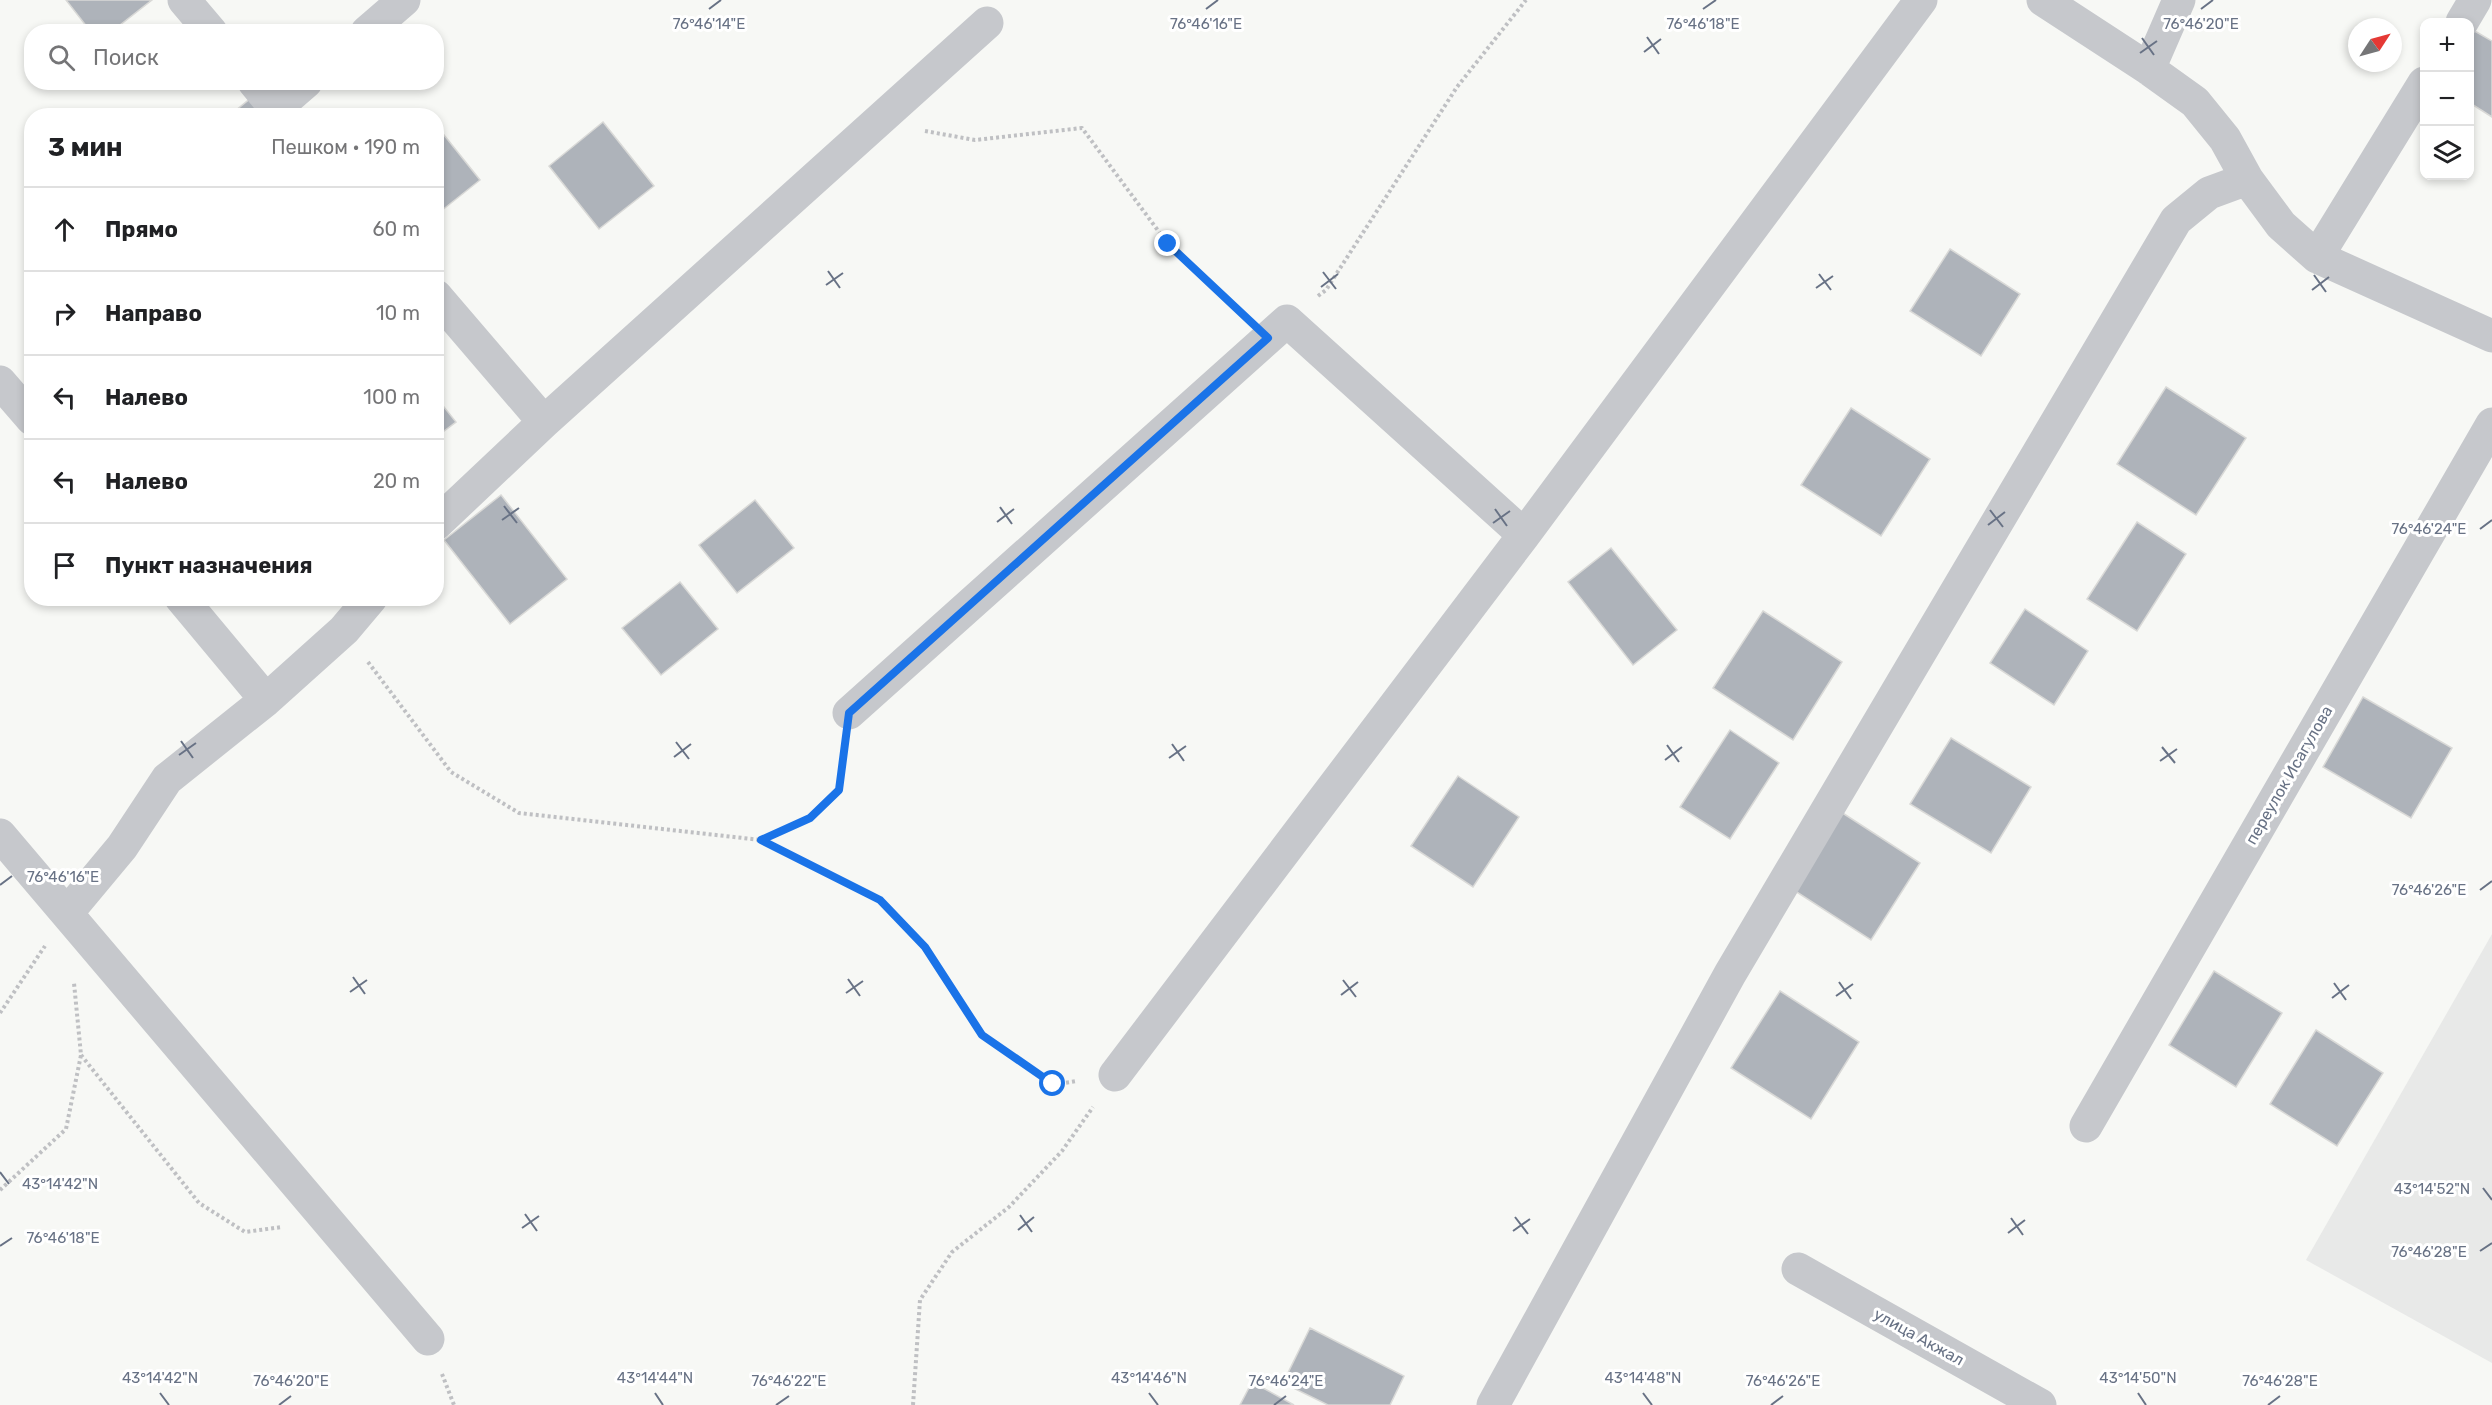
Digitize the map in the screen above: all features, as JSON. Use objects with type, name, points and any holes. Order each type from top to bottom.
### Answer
[{"type":"street","points":[[184,0],[204,24]]},
{"type":"street","points":[[376,24],[404,0]]},
{"type":"street","points":[[1115,1074],[1524,535],[1921,0]]},
{"type":"street","points":[[2043,0],[2150,69],[2195,102],[2225,139],[2247,178],[2280,225],[2317,257],[2492,336]]},
{"type":"street","points":[[2150,69],[2178,0]]},
{"type":"street","points":[[2464,18],[2475,0]]},
{"type":"street","points":[[444,516],[544,422],[987,23]]},
{"type":"street","points":[[261,90],[276,108]]},
{"type":"street","points":[[283,108],[299,90]]},
{"type":"street","points":[[2317,257],[2420,90]]},
{"type":"street","points":[[1493,1405],[1730,974],[2176,220],[2209,193],[2247,178]]},
{"type":"street","points":[[444,305],[544,422]]},
{"type":"street","points":[[849,713],[1278,330],[1524,535]]},
{"type":"street","points":[[0,382],[24,410]]},
{"type":"street","name":"переулок Исагулова","points":[[2086,1126],[2492,424]]},
{"type":"street","points":[[189,606],[266,700]]},
{"type":"street","points":[[66,914],[122,847],[167,779],[266,700],[344,630],[364,606]]},
{"type":"street","points":[[0,835],[428,1339]]},
{"type":"street","name":"улица Акжал","points":[[1798,1269],[2040,1405]]},
{"type":"path","points":[[877,122],[975,140],[1082,128],[1168,244],[1278,330],[1326,290],[1457,87],[1526,0]]},
{"type":"path","points":[[344,630],[451,772],[519,813],[761,840],[880,900],[925,947],[982,1035],[1053,1084],[1115,1074]]},
{"type":"path","points":[[761,840],[810,818],[839,790],[849,713]]},
{"type":"path","points":[[0,1013],[66,914]]},
{"type":"path","points":[[0,1190],[66,1129],[81,1054],[72,972]]},
{"type":"path","points":[[81,1054],[199,1203],[245,1232],[327,1220]]},
{"type":"path","points":[[913,1405],[920,1300],[952,1252],[1010,1207],[1062,1151],[1115,1074]]},
{"type":"shaded area","points":[[2492,934],[2492,1363],[2306,1260]]},
{"type":"building","points":[[66,0],[152,0],[121,24],[85,24]]},
{"type":"building","points":[[2474,31],[2492,41],[2492,117],[2474,106]]},
{"type":"building","points":[[258,92],[270,108],[239,108]]},
{"type":"building","points":[[603,122],[654,186],[599,229],[549,166]]},
{"type":"building","points":[[444,135],[480,180],[444,209]]},
{"type":"building","points":[[1950,249],[2020,294],[1981,356],[1910,311]]},
{"type":"building","points":[[2166,387],[2246,438],[2196,515],[2117,464]]},
{"type":"building","points":[[444,407],[456,422],[444,431]]},
{"type":"building","points":[[1851,408],[1930,459],[1881,536],[1801,485]]},
{"type":"building","points":[[501,495],[567,579],[510,624],[444,540]]},
{"type":"building","points":[[755,500],[794,548],[737,593],[699,545]]},
{"type":"building","points":[[2137,522],[2186,554],[2137,631],[2087,599]]},
{"type":"building","points":[[1611,548],[1677,630],[1633,665],[1568,582]]},
{"type":"building","points":[[680,582],[718,629],[661,675],[622,628]]},
{"type":"building","points":[[2025,609],[2088,651],[2054,705],[1990,663]]},
{"type":"building","points":[[1763,611],[1842,662],[1793,740],[1713,688]]},
{"type":"building","points":[[2363,697],[2452,748],[2411,818],[2323,767]]},
{"type":"building","points":[[1730,730],[1779,763],[1730,839],[1680,807]]},
{"type":"building","points":[[1951,738],[2031,787],[1991,853],[1910,804]]},
{"type":"building","points":[[1458,776],[1519,817],[1473,887],[1411,846]]},
{"type":"building","points":[[1841,812],[1920,863],[1871,940],[1792,889]]},
{"type":"building","points":[[2214,971],[2282,1013],[2236,1087],[2169,1045]]},
{"type":"building","points":[[1780,991],[1859,1042],[1811,1119],[1731,1068]]},
{"type":"building","points":[[2316,1030],[2383,1073],[2337,1146],[2270,1104]]},
{"type":"building","points":[[1310,1328],[1404,1376],[1390,1405],[1328,1405],[1283,1383]]},
{"type":"building","points":[[1252,1382],[1294,1405],[1240,1405]]},
{"type":"route","points":[[1053,1084],[982,1035],[925,947],[880,900],[761,840],[810,818],[839,790],[849,713],[1268,338],[1168,244]]}]
